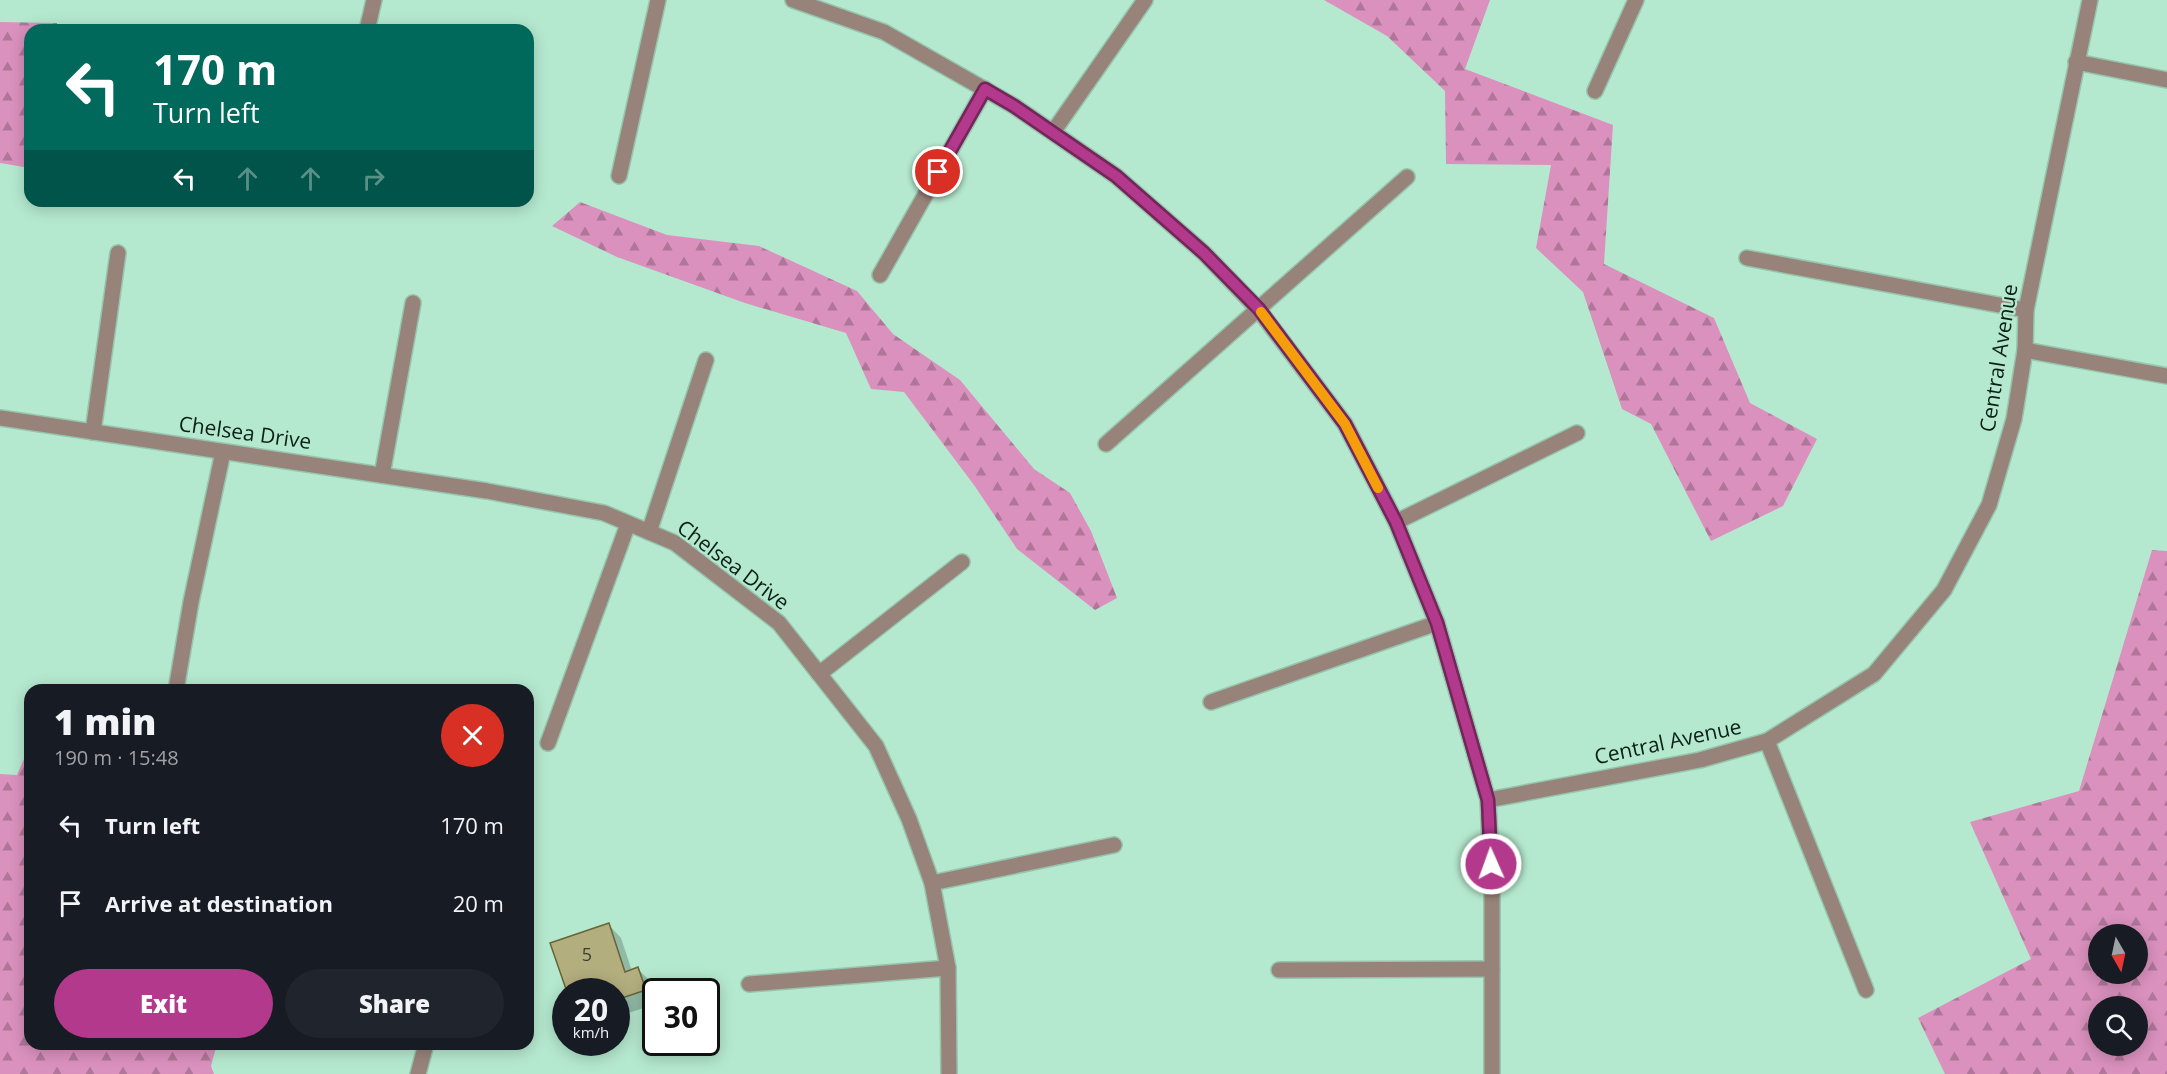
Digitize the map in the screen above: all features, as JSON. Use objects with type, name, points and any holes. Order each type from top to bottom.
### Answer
[{"type":"street","points":[[369,24],[374,0]]},
{"type":"street","points":[[619,176],[658,0]]},
{"type":"street","points":[[793,0],[809,3],[884,32],[1014,106],[1116,176],[1204,253],[1259,309],[1345,424],[1396,522],[1437,623],[1488,800],[1492,885],[1492,1074]]},
{"type":"street","points":[[1053,132],[1145,0]]},
{"type":"street","points":[[1595,91],[1636,0]]},
{"type":"street","name":"Central Avenue","points":[[1488,800],[1701,760],[1767,741],[1874,674],[1944,590],[1989,505],[2014,419],[2025,350],[2026,310],[2090,0]]},
{"type":"street","points":[[2076,62],[2167,80]]},
{"type":"street","points":[[880,275],[985,89]]},
{"type":"street","points":[[1106,444],[1407,177]]},
{"type":"street","points":[[93,432],[118,253]]},
{"type":"street","points":[[1747,258],[2026,310]]},
{"type":"street","points":[[382,475],[413,303]]},
{"type":"street","points":[[2025,350],[2167,376]]},
{"type":"street","points":[[649,532],[706,360]]},
{"type":"street","name":"Chelsea Drive","points":[[0,418],[487,491],[604,513],[675,543],[778,623],[876,746],[909,819],[932,884],[948,968],[949,1074]]},
{"type":"street","points":[[1396,522],[1577,433]]},
{"type":"street","points":[[177,684],[191,602],[223,452]]},
{"type":"street","points":[[548,743],[628,524]]},
{"type":"street","points":[[819,674],[962,562]]},
{"type":"street","points":[[1211,702],[1437,623]]},
{"type":"street","points":[[1767,741],[1866,990]]},
{"type":"street","points":[[932,884],[1114,845]]},
{"type":"street","points":[[749,984],[948,968]]},
{"type":"street","points":[[1278,970],[1492,969]]},
{"type":"street","points":[[418,1074],[424,1050]]},
{"type":"green space","points":[[1324,0],[1490,0],[1465,69],[1613,125],[1604,264],[1714,318],[1750,403],[1817,439],[1783,506],[1711,541],[1651,424],[1622,409],[1583,292],[1536,248],[1551,165],[1446,164],[1445,91],[1387,36]]},
{"type":"green space","points":[[0,22],[57,23],[24,24],[24,167],[0,163]]},
{"type":"green space","points":[[580,202],[667,235],[759,246],[857,291],[893,334],[960,380],[1034,469],[1070,493],[1091,531],[1117,598],[1095,610],[1017,549],[974,485],[904,392],[871,389],[846,333],[745,303],[617,257],[552,226]]},
{"type":"green space","points":[[2152,550],[2167,551],[2167,1074],[1945,1074],[1918,1018],[2031,959],[1970,822],[2079,791]]},
{"type":"green space","points":[[24,759],[24,1050],[215,1050],[211,1066],[214,1074],[0,1074],[0,774],[17,775]]},
{"type":"building","points":[[609,923],[625,972],[638,967],[642,978],[642,991],[630,995],[630,978],[562,978],[550,943]]},
{"type":"slow traffic","points":[[1261,312],[1345,424],[1378,488]]},
{"type":"route","points":[[938,172],[985,89],[1014,106],[1116,176],[1204,253],[1259,309],[1345,424],[1396,522],[1437,623],[1488,800],[1491,864]]}]
